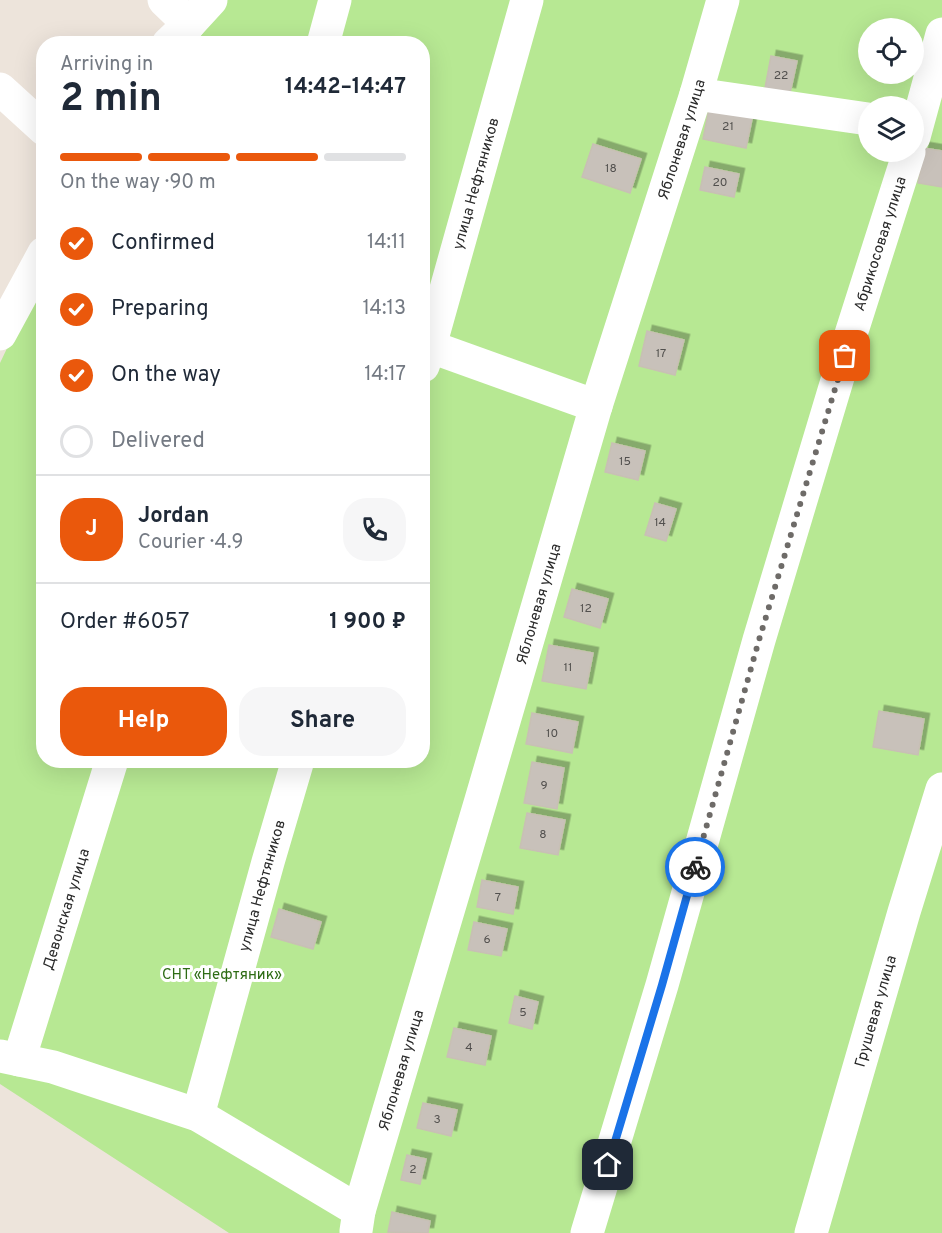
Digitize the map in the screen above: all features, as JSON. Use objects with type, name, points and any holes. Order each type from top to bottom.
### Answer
[{"type":"street","points":[[164,0],[178,34],[211,0]]},
{"type":"street","points":[[325,36],[335,0]]},
{"type":"street","name":"улица Нефтяников","points":[[430,335],[527,0]]},
{"type":"street","name":"Яблоневая улица","points":[[357,1222],[596,406],[696,94],[723,0]]},
{"type":"street","name":"Абрикосовая улица","points":[[924,112],[942,34]]},
{"type":"street","points":[[0,89],[36,122]]},
{"type":"street","points":[[696,94],[858,118]]},
{"type":"street","name":"Абрикосовая улица","points":[[587,1233],[665,973],[759,640],[851,334],[909,162]]},
{"type":"street","points":[[0,332],[36,267]]},
{"type":"street","points":[[430,354],[596,406]]},
{"type":"street","name":"Девонская улица","points":[[9,1058],[109,768]]},
{"type":"street","name":"улица Нефтяников","points":[[198,1115],[296,768]]},
{"type":"street","name":"Грушевая улица","points":[[811,1233],[903,912],[942,789]]},
{"type":"street","points":[[9,1058],[53,1067],[198,1115],[357,1222]]},
{"type":"green space","name":"СНТ «Нефтяник»","points":[[220,0],[942,0],[942,1233],[229,1233],[0,1084],[0,363],[36,288],[36,768],[430,768],[430,36],[185,36]]},
{"type":"building","points":[[771,56],[797,61],[790,93],[765,88]]},
{"type":"building","points":[[710,104],[753,114],[746,148],[703,139]]},
{"type":"building","points":[[593,144],[641,159],[630,193],[582,177]]},
{"type":"building","points":[[924,148],[942,151],[942,187],[918,183],[922,162],[924,162]]},
{"type":"building","points":[[705,167],[739,174],[734,197],[700,190]]},
{"type":"building","points":[[647,331],[684,340],[675,375],[639,366]]},
{"type":"building","points":[[612,443],[645,451],[638,480],[605,472]]},
{"type":"building","points":[[655,503],[676,509],[666,541],[645,535]]},
{"type":"building","points":[[572,589],[608,599],[600,628],[564,617]]},
{"type":"building","points":[[549,645],[593,653],[586,689],[542,681]]},
{"type":"building","points":[[879,711],[924,719],[918,755],[873,747]]},
{"type":"building","points":[[532,713],[578,722],[572,753],[526,744]]},
{"type":"building","points":[[532,762],[564,768],[557,809],[524,803]]},
{"type":"building","points":[[527,813],[565,820],[558,855],[520,848]]},
{"type":"building","points":[[482,880],[518,887],[513,914],[477,907]]},
{"type":"building","points":[[279,909],[321,922],[313,949],[271,937]]},
{"type":"building","points":[[474,922],[507,929],[501,956],[468,950]]},
{"type":"building","points":[[515,996],[538,1002],[532,1029],[509,1023]]},
{"type":"building","points":[[454,1028],[491,1036],[485,1065],[447,1057]]},
{"type":"building","points":[[423,1103],[457,1110],[451,1136],[417,1128]]},
{"type":"building","points":[[407,1155],[426,1159],[420,1184],[401,1180]]},
{"type":"building","points":[[392,1212],[430,1221],[428,1233],[388,1232]]},
{"type":"way so far","points":[[695,867],[759,640],[845,356]]},
{"type":"route","points":[[608,1165],[695,867]]}]
